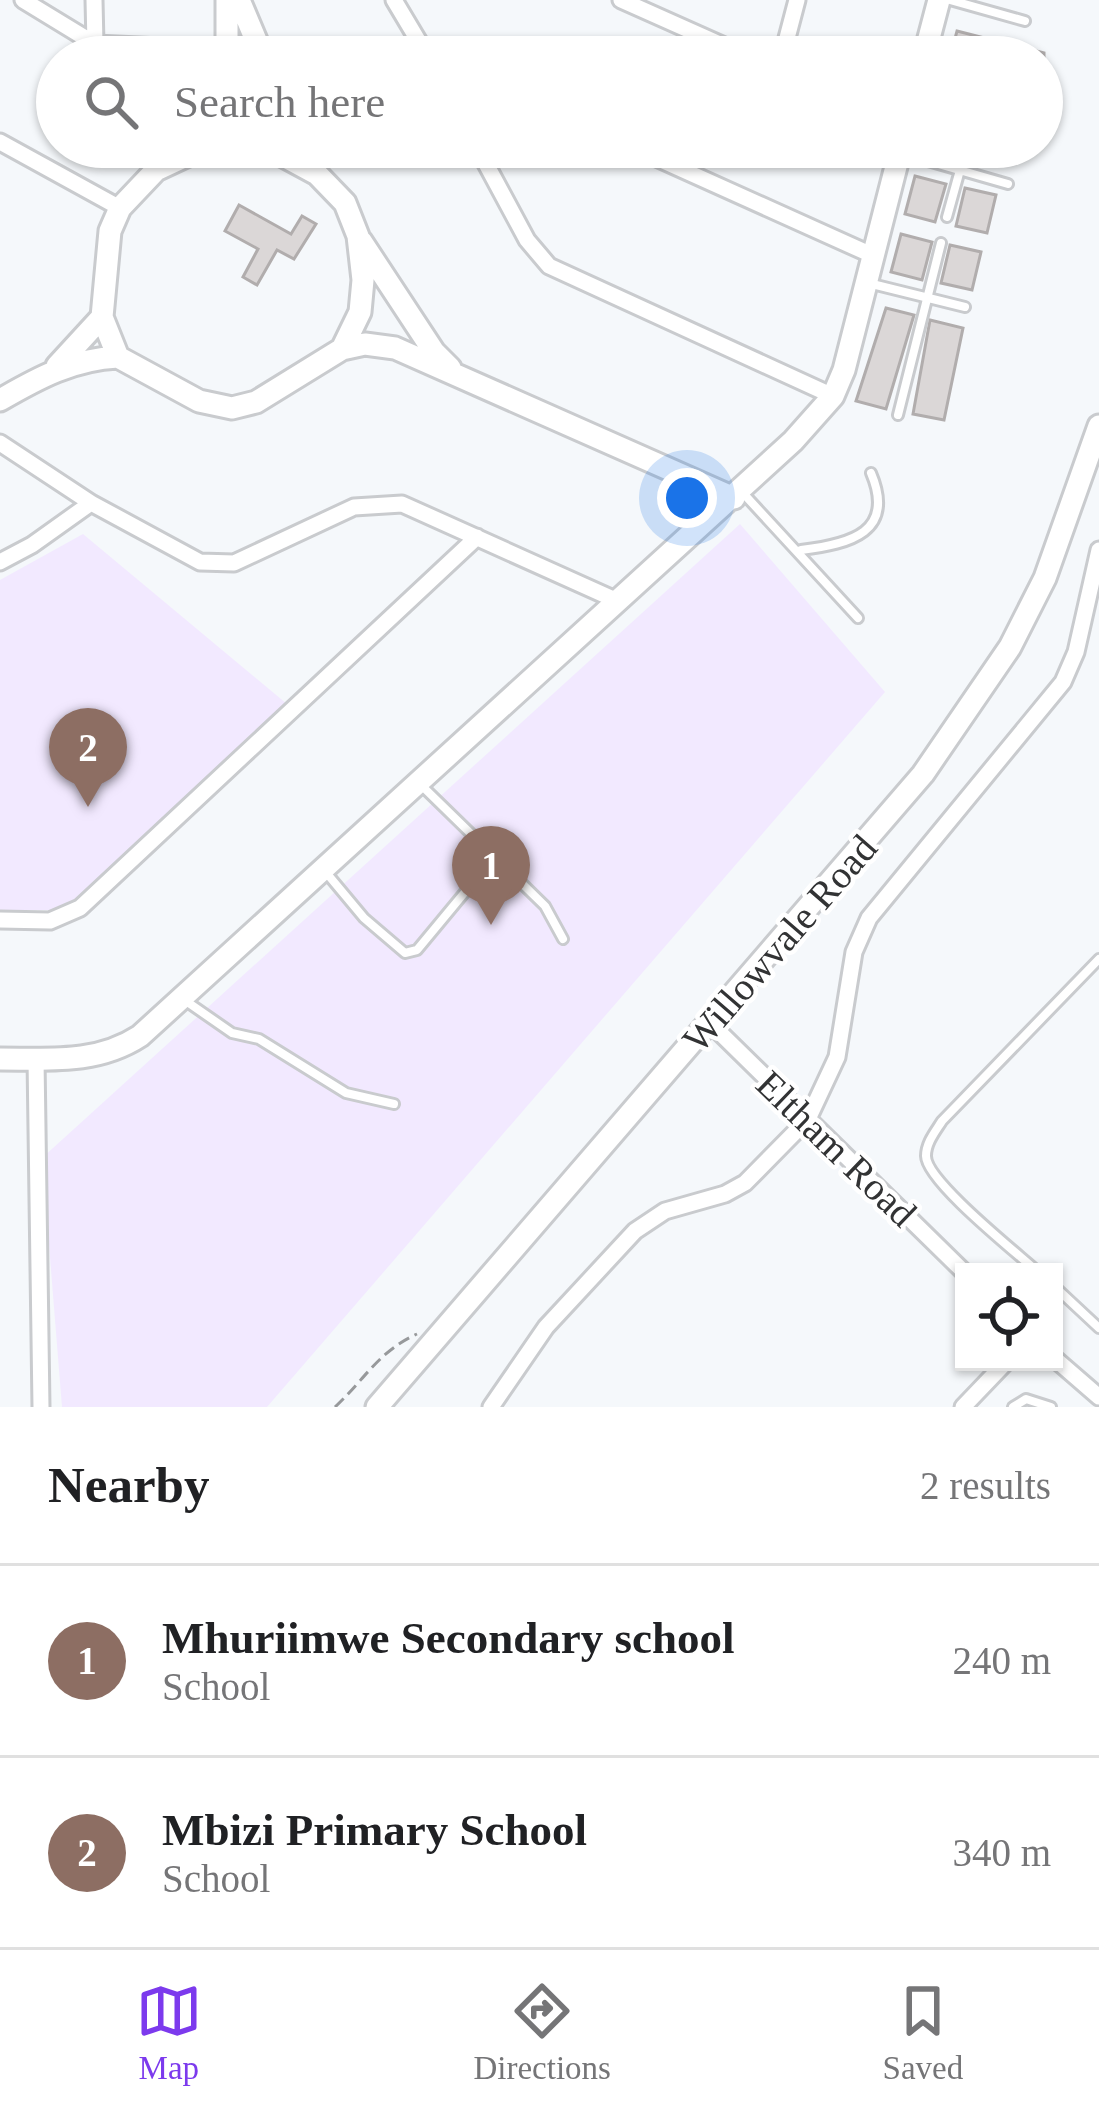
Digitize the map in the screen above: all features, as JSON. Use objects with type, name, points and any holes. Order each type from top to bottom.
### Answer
[{"type":"street","points":[[23,0],[82,36]]},
{"type":"street","points":[[94,0],[95,36]]},
{"type":"street","points":[[227,0],[227,36]]},
{"type":"street","points":[[239,0],[254,36]]},
{"type":"street","points":[[394,0],[415,36]]},
{"type":"street","points":[[621,0],[702,36]]},
{"type":"street","points":[[787,36],[796,0]]},
{"type":"street","points":[[930,36],[939,0]]},
{"type":"street","points":[[0,142],[36,162]]},
{"type":"street","points":[[47,168],[120,208]]},
{"type":"street","points":[[118,356],[102,317],[110,231],[120,208],[160,168]]},
{"type":"street","points":[[306,168],[345,202],[358,236],[434,352],[453,372]]},
{"type":"street","points":[[314,168],[317,174]]},
{"type":"street","points":[[488,168],[527,240],[549,266],[833,396]]},
{"type":"street","points":[[679,168],[872,255]]},
{"type":"street","points":[[0,1059],[85,1058],[117,1051],[182,998],[737,494],[833,396],[850,348],[895,168]]},
{"type":"street","points":[[342,350],[360,312],[363,280],[358,236]]},
{"type":"street","points":[[52,370],[102,317]]},
{"type":"street","points":[[0,400],[52,370],[118,356],[199,400],[232,408],[256,402],[342,350],[365,344],[395,347],[737,494]]},
{"type":"street","name":"Willowvale Road","points":[[376,1407],[923,774],[1010,647],[1045,578],[1099,426]]},
{"type":"street","points":[[0,443],[91,503],[200,562],[234,563],[354,507],[402,504],[620,602]]},
{"type":"street","points":[[0,562],[91,503]]},
{"type":"street","points":[[0,920],[50,921],[80,908],[477,537]]},
{"type":"street","points":[[491,1407],[545,1327],[635,1232],[665,1211],[725,1194],[745,1183],[808,1119],[837,1057],[861,934],[1063,682],[1076,652],[1099,550]]},
{"type":"street","name":"Eltham Road","points":[[710,1023],[955,1263]]},
{"type":"street","points":[[36,1059],[41,1407]]},
{"type":"street","points":[[1063,1366],[1099,1397]]},
{"type":"street","points":[[963,1407],[997,1371]]},
{"type":"lane","points":[[950,0],[1025,21]]},
{"type":"lane","points":[[954,168],[1008,184]]},
{"type":"lane","points":[[946,217],[960,170]]},
{"type":"lane","points":[[898,415],[941,243]]},
{"type":"lane","points":[[866,282],[965,307]]},
{"type":"lane","points":[[799,550],[824,548],[868,528],[880,515],[882,498],[872,473]]},
{"type":"lane","points":[[737,494],[799,550],[857,619]]},
{"type":"lane","points":[[419,783],[544,906],[563,939]]},
{"type":"lane","points":[[324,870],[364,919],[405,953],[417,950],[494,857]]},
{"type":"lane","points":[[1029,1263],[949,1192],[926,1154],[942,1121],[1099,959]]},
{"type":"lane","points":[[182,998],[232,1033],[259,1040],[346,1093],[394,1104]]},
{"type":"lane","points":[[1063,1294],[1099,1328]]},
{"type":"lane","points":[[1013,1407],[1026,1400],[1052,1407]]},
{"type":"path","points":[[335,1407],[395,1344],[446,1325]]},
{"type":"shaded area","points":[[740,524],[885,692],[267,1407],[62,1407],[42,1158]]},
{"type":"shaded area","points":[[83,534],[287,704],[63,910],[0,910],[0,580]]},
{"type":"building","points":[[915,176],[946,184],[935,222],[905,214]]},
{"type":"building","points":[[965,188],[996,195],[987,233],[956,226]]},
{"type":"building","points":[[239,205],[291,234],[302,216],[316,224],[294,259],[277,250],[257,285],[243,277],[258,249],[225,231]]},
{"type":"building","points":[[901,234],[932,242],[922,280],[891,272]]},
{"type":"building","points":[[950,245],[981,252],[972,290],[941,283]]},
{"type":"building","points":[[886,308],[914,315],[886,409],[856,401]]},
{"type":"building","points":[[930,320],[963,328],[944,420],[913,414]]},
{"type":"place","name":"Mbizi Primary School","points":[[88,807]]},
{"type":"place","name":"Mhuriimwe Secondary school","points":[[491,925]]}]
